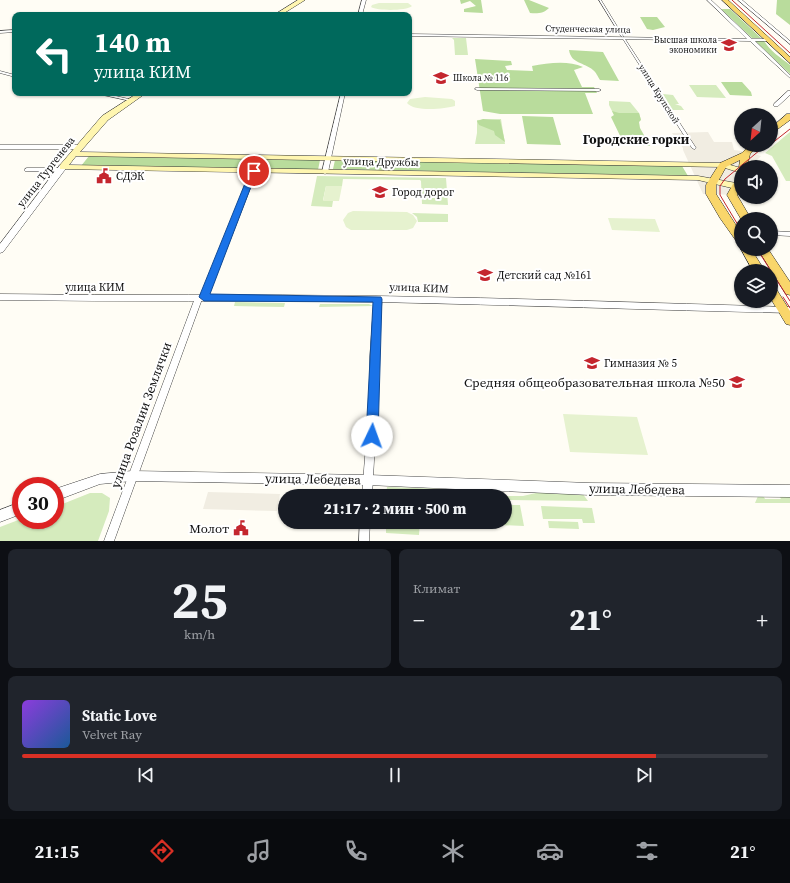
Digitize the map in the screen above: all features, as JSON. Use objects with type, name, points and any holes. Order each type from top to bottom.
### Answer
[{"type":"main road","points":[[286,12],[302,0]]},
{"type":"main road","points":[[287,12],[310,0]]},
{"type":"main road","points":[[725,0],[790,61]]},
{"type":"main road","name":"улица Тургенева","points":[[134,101],[140,96]]},
{"type":"main road","name":"улица Тургенева","points":[[63,169],[99,124],[114,112],[146,96]]},
{"type":"main road","points":[[778,126],[790,116]]},
{"type":"main road","name":"улица Дружбы","points":[[74,154],[726,164],[734,167]]},
{"type":"main road","points":[[734,230],[711,194],[712,183],[726,164],[746,154]]},
{"type":"main road","points":[[745,160],[746,154]]},
{"type":"main road","name":"улица Дружбы","points":[[63,169],[698,178],[712,183]]},
{"type":"main road","points":[[712,183],[734,184]]},
{"type":"main road","points":[[768,256],[788,285]]},
{"type":"main road","points":[[778,299],[786,309],[790,321]]},
{"type":"street","points":[[361,12],[364,0]]},
{"type":"street","name":"улица Крупской","points":[[600,0],[694,148]]},
{"type":"street","points":[[709,0],[790,78]]},
{"type":"street","points":[[740,0],[790,43]]},
{"type":"street","points":[[0,32],[12,31]]},
{"type":"street","name":"Студенческая улица","points":[[412,35],[767,40]]},
{"type":"street","points":[[0,72],[12,75]]},
{"type":"street","points":[[477,89],[599,90]]},
{"type":"street","points":[[776,105],[790,92]]},
{"type":"street","points":[[110,96],[134,101]]},
{"type":"street","points":[[325,172],[342,96]]},
{"type":"street","points":[[0,147],[80,147]]},
{"type":"street","points":[[27,170],[63,169]]},
{"type":"street","name":"улица Тургенева","points":[[0,250],[63,169]]},
{"type":"street","name":"улица Розалии Землячки","points":[[108,541],[201,298],[254,171]]},
{"type":"street","points":[[778,233],[790,234]]},
{"type":"street","name":"улица КИМ","points":[[0,297],[120,299],[378,299],[786,309]]},
{"type":"street","points":[[367,489],[378,299]]},
{"type":"street","name":"улица Лебедева","points":[[64,492],[100,479],[132,476],[368,480],[590,489],[790,492]]},
{"type":"street","points":[[0,516],[12,511]]},
{"type":"street","points":[[364,541],[365,529]]},
{"type":"green space","points":[[460,0],[481,0],[483,13],[464,12],[464,9],[476,6],[470,1],[461,4]]},
{"type":"green space","points":[[524,0],[529,0],[549,8],[541,13],[530,13]]},
{"type":"green space","points":[[777,0],[790,0],[790,25],[776,14]]},
{"type":"green space","points":[[379,3],[408,3],[412,6],[404,9],[392,10],[371,7],[372,5]]},
{"type":"green space","points":[[721,9],[730,9],[761,38],[752,38]]},
{"type":"green space","points":[[640,17],[657,17],[665,27],[653,30],[647,29]]},
{"type":"green space","points":[[452,38],[466,38],[468,55],[455,55],[454,40]]},
{"type":"green space","points":[[755,41],[764,41],[773,51],[790,65],[790,74]]},
{"type":"green space","points":[[569,50],[603,52],[619,81],[600,80],[593,70],[572,58]]},
{"type":"green space","points":[[475,59],[511,61],[512,65],[505,66],[507,70],[533,71],[532,66],[558,63],[571,63],[583,67],[574,70],[582,87],[594,87],[597,93],[585,93],[593,114],[500,114],[483,111]]},
{"type":"green space","points":[[721,82],[742,82],[751,92],[752,96],[730,95]]},
{"type":"green space","points":[[689,85],[716,85],[726,98],[697,97]]},
{"type":"green space","points":[[663,94],[673,95],[679,104],[675,104],[681,106],[684,110],[672,110]]},
{"type":"green space","points":[[425,97],[452,99],[455,101],[455,106],[437,109],[423,109],[416,108],[407,103],[410,99]]},
{"type":"green space","points":[[609,101],[630,102],[639,113],[641,120],[614,115],[609,105]]},
{"type":"green space","points":[[612,111],[619,113],[639,113],[641,120],[639,122],[640,128],[650,146],[624,144],[611,117],[614,115]]},
{"type":"green space","points":[[522,116],[553,117],[561,145],[527,144]]},
{"type":"green space","points":[[483,119],[500,120],[505,142],[495,135],[494,131],[479,125],[477,121]]},
{"type":"green space","points":[[501,119],[505,144],[475,144],[477,120]]},
{"type":"green space","points":[[790,132],[790,181],[786,181],[778,167],[778,160],[774,160],[772,156],[765,153],[778,152],[778,142]]},
{"type":"green space","points":[[89,156],[320,160],[318,170],[81,166]]},
{"type":"green space","points":[[335,160],[682,166],[688,176],[333,169]]},
{"type":"green space","points":[[317,176],[446,178],[448,205],[422,204],[420,180],[343,179],[342,186],[326,186],[323,200],[333,201],[332,207],[311,206]]},
{"type":"green space","points":[[326,186],[342,186],[339,201],[323,201]]},
{"type":"green space","points":[[353,211],[407,212],[413,215],[417,221],[413,228],[407,230],[351,230],[346,227],[343,220],[348,213]]},
{"type":"green space","points":[[412,213],[448,214],[448,222],[418,222],[417,217]]},
{"type":"green space","points":[[608,218],[655,219],[660,232],[612,230]]},
{"type":"green space","points":[[235,302],[285,303],[284,307],[234,306]]},
{"type":"green space","points":[[320,304],[369,304],[373,306],[319,307]]},
{"type":"green space","points":[[563,414],[637,417],[648,455],[570,452]]},
{"type":"green space","points":[[387,487],[447,489],[387,489]]},
{"type":"green space","points":[[540,492],[582,493],[588,501],[512,500],[512,496],[523,496]]},
{"type":"green space","points":[[90,493],[102,493],[110,498],[109,511],[98,541],[0,541],[0,527],[12,522],[12,529],[64,529],[64,503]]},
{"type":"green space","points":[[763,495],[765,499],[781,499],[779,495],[790,496],[790,503],[755,503],[758,496]]},
{"type":"green space","points":[[512,505],[520,505],[524,526],[512,525]]},
{"type":"green space","points":[[541,506],[592,508],[595,523],[583,523],[582,519],[543,519]]},
{"type":"green space","points":[[548,521],[578,522],[579,529],[549,528]]},
{"type":"green space","points":[[386,529],[419,529],[419,535],[386,533]]},
{"type":"shaded area","points":[[708,132],[714,142],[732,142],[734,152],[748,152],[761,156],[757,160],[734,160],[734,195],[703,194],[683,148],[672,133]]},
{"type":"shaded area","points":[[208,492],[278,494],[277,511],[203,509]]},
{"type":"tram line","points":[[732,0],[790,53]]},
{"type":"tram line","points":[[778,138],[790,129]]},
{"type":"tram line","points":[[734,218],[720,195],[720,186],[725,179],[758,152]]},
{"type":"tram line","points":[[761,256],[790,301]]},
{"type":"tram line","points":[[783,297],[790,308]]},
{"type":"place","name":"Высшая школа экономики","points":[[729,45]]},
{"type":"place","name":"Школа № 116","points":[[441,78]]},
{"type":"place","name":"СДЭК","points":[[104,176]]},
{"type":"place","name":"Город дорог","points":[[380,192]]},
{"type":"place","name":"Детский сад №161","points":[[485,275]]},
{"type":"place","name":"Гимназия № 5","points":[[592,363]]},
{"type":"place","name":"Средняя общеобразовательная школа №50","points":[[737,382]]},
{"type":"place","name":"Молот","points":[[241,528]]},
{"type":"district","name":"Городские горки","points":[[636,139]]},
{"type":"route","points":[[254,171],[204,297],[378,299],[374,356],[372,436]]}]
